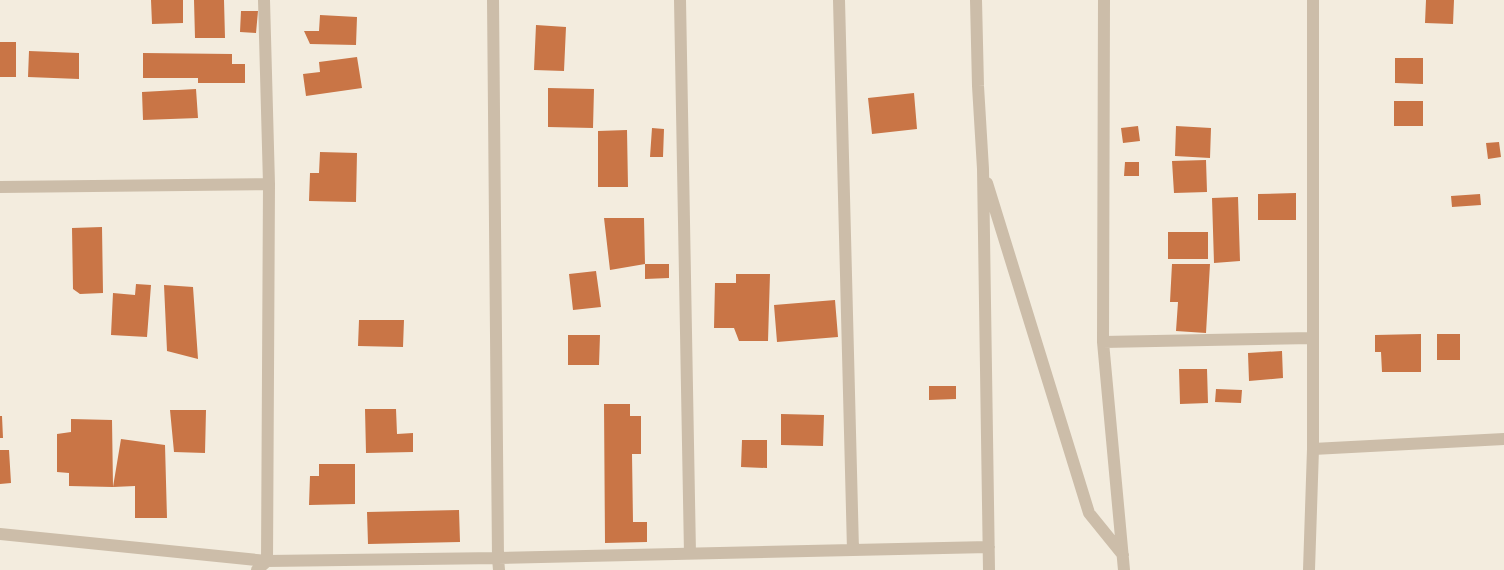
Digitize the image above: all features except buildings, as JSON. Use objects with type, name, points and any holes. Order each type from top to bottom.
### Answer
[{"type":"street","points":[[257,570],[267,561],[269,184],[264,0]]},
{"type":"street","points":[[493,0],[499,564]]},
{"type":"street","points":[[680,0],[690,554]]},
{"type":"street","points":[[839,0],[853,550]]},
{"type":"street","points":[[976,0],[978,86],[983,169],[989,570]]},
{"type":"street","points":[[1104,0],[1103,342],[1124,570]]},
{"type":"street","points":[[1309,570],[1314,338],[1313,0]]},
{"type":"street","points":[[983,169],[1089,513],[1123,555]]},
{"type":"street","points":[[0,187],[269,184]]},
{"type":"street","points":[[1103,342],[1314,338]]},
{"type":"street","points":[[1313,449],[1504,439]]},
{"type":"street","points":[[0,534],[267,561],[499,564],[690,554],[989,547]]},
{"type":"street","points":[[267,561],[280,570]]},
{"type":"street","points":[[488,570],[499,564]]}]
